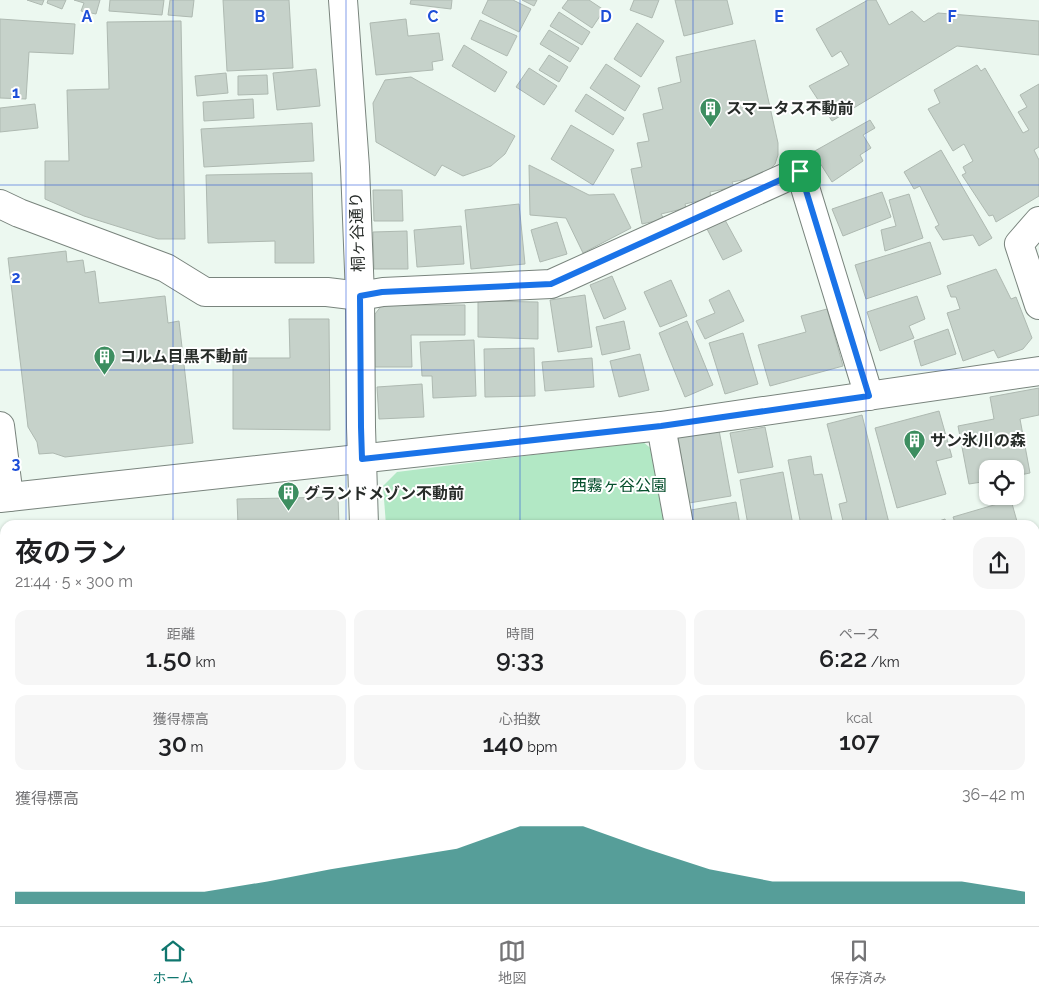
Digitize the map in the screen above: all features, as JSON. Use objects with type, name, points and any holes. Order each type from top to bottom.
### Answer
[{"type":"street","name":"桐ヶ谷通り","points":[[343,0],[355,167],[360,296],[364,520]]},
{"type":"street","points":[[0,204],[19,213],[166,268],[205,292],[327,292],[360,296],[382,292],[551,284],[800,171],[869,396]]},
{"type":"street","points":[[1039,221],[1019,244],[1039,305]]},
{"type":"street","points":[[0,426],[5,497],[661,426],[1039,371]]},
{"type":"street","points":[[661,426],[678,520]]},
{"type":"green space","name":"西霧ヶ谷公園","points":[[642,441],[654,451],[665,520],[386,520],[383,486],[397,472]]},
{"type":"building","points":[[27,0],[44,0],[42,5]]},
{"type":"building","points":[[48,0],[66,0],[62,9],[47,3]]},
{"type":"building","points":[[74,0],[100,0],[96,14],[81,11],[84,3]]},
{"type":"building","points":[[110,0],[164,0],[162,15],[109,11]]},
{"type":"building","points":[[170,0],[194,0],[192,17],[168,15]]},
{"type":"building","points":[[223,0],[289,0],[293,68],[227,71]]},
{"type":"building","points":[[411,0],[452,0],[451,9],[410,4]]},
{"type":"building","points":[[488,0],[513,0],[531,9],[519,32],[482,13]]},
{"type":"building","points":[[522,0],[537,0],[534,6]]},
{"type":"building","points":[[568,0],[589,0],[604,10],[592,28],[562,8]]},
{"type":"building","points":[[634,0],[659,0],[652,18],[630,10]]},
{"type":"building","points":[[675,0],[727,0],[733,24],[684,36]]},
{"type":"building","points":[[868,0],[876,0],[889,25],[912,11],[924,22],[938,13],[1039,21],[1039,55],[957,46],[832,121],[809,86],[849,65],[841,51],[832,57],[816,29]]},
{"type":"building","points":[[559,12],[590,32],[582,45],[550,26]]},
{"type":"building","points":[[0,19],[75,24],[73,54],[29,52],[26,99],[0,98]]},
{"type":"building","points":[[406,19],[408,36],[439,33],[443,60],[432,62],[433,70],[376,75],[370,23]]},
{"type":"building","points":[[480,20],[517,36],[507,56],[471,39]]},
{"type":"building","points":[[181,21],[185,239],[158,239],[84,216],[45,199],[45,161],[69,161],[67,90],[109,89],[107,22]]},
{"type":"building","points":[[637,23],[664,41],[641,77],[614,59]]},
{"type":"building","points":[[549,30],[579,48],[570,62],[540,44]]},
{"type":"building","name":"スマータス不動前","points":[[755,40],[778,143],[778,155],[775,164],[764,176],[732,182],[734,187],[710,192],[711,198],[685,204],[686,208],[661,214],[664,219],[642,224],[631,169],[642,167],[637,143],[649,141],[643,114],[663,109],[658,88],[681,82],[676,57]]},
{"type":"building","points":[[464,45],[507,72],[495,92],[452,66]]},
{"type":"building","points":[[549,55],[568,67],[559,82],[539,70]]},
{"type":"building","points":[[606,64],[640,86],[625,111],[590,88]]},
{"type":"building","points":[[977,65],[981,71],[985,68],[1023,133],[1029,130],[1018,112],[1027,107],[1020,95],[1039,84],[1039,147],[1034,150],[1039,160],[1039,196],[996,222],[993,215],[989,216],[962,175],[966,173],[963,167],[973,161],[964,144],[953,151],[928,109],[940,103],[934,90]]},
{"type":"building","points":[[529,68],[557,86],[544,105],[516,87]]},
{"type":"building","points":[[316,69],[320,106],[277,110],[273,73]]},
{"type":"building","points":[[226,73],[228,93],[197,96],[195,76]]},
{"type":"building","points":[[267,75],[268,94],[238,95],[238,76]]},
{"type":"building","points":[[411,77],[515,136],[505,154],[491,166],[463,176],[442,165],[435,176],[376,142],[373,103],[385,80]]},
{"type":"building","points":[[586,94],[624,118],[613,135],[575,111]]},
{"type":"building","points":[[253,99],[254,118],[204,121],[203,102]]},
{"type":"building","points":[[35,104],[38,128],[0,132],[0,108]]},
{"type":"building","points":[[870,120],[875,128],[863,135],[871,148],[860,155],[863,161],[832,182],[813,152]]},
{"type":"building","points":[[312,123],[314,161],[204,167],[201,129]]},
{"type":"building","points":[[571,125],[614,150],[593,185],[551,159]]},
{"type":"building","points":[[941,150],[992,238],[979,246],[973,235],[943,240],[935,227],[939,225],[920,186],[914,189],[904,172]]},
{"type":"building","points":[[529,165],[589,195],[614,194],[631,228],[583,253],[566,218],[530,215]]},
{"type":"building","points":[[312,173],[314,263],[275,263],[275,241],[208,243],[206,175]]},
{"type":"building","points":[[373,190],[402,190],[403,221],[374,221]]},
{"type":"building","points":[[882,192],[891,217],[843,236],[832,209]]},
{"type":"building","points":[[909,194],[923,238],[885,251],[881,230],[896,226],[889,200]]},
{"type":"building","points":[[519,204],[525,264],[471,269],[465,210]]},
{"type":"building","points":[[725,220],[742,251],[723,260],[707,229]]},
{"type":"building","points":[[557,222],[567,254],[540,262],[531,230]]},
{"type":"building","points":[[461,226],[464,264],[417,267],[414,230]]},
{"type":"building","points":[[407,231],[408,269],[374,269],[373,232]]},
{"type":"building","points":[[930,242],[941,274],[866,299],[855,265]]},
{"type":"building","name":"コルム目黒不動前","points":[[66,251],[67,262],[83,260],[85,273],[95,271],[99,303],[165,296],[168,323],[179,321],[193,443],[65,457],[53,453],[39,454],[37,442],[28,427],[8,258]]},
{"type":"building","points":[[996,269],[1011,299],[1016,297],[1032,338],[1023,349],[998,358],[994,350],[963,361],[947,313],[960,309],[956,297],[951,297],[947,286]]},
{"type":"building","points":[[612,276],[626,309],[604,319],[590,285]]},
{"type":"building","points":[[671,280],[687,316],[660,327],[644,292]]},
{"type":"building","points":[[729,290],[744,321],[705,339],[696,321],[715,313],[709,300]]},
{"type":"building","points":[[585,295],[592,347],[558,352],[550,300]]},
{"type":"building","points":[[917,296],[925,319],[909,326],[914,338],[880,351],[867,312]]},
{"type":"building","points":[[478,301],[538,302],[538,339],[478,337]]},
{"type":"building","points":[[382,305],[465,305],[465,335],[411,335],[412,367],[375,367],[375,314]]},
{"type":"building","points":[[827,309],[843,366],[770,386],[758,345],[806,332],[801,316]]},
{"type":"building","points":[[289,319],[329,319],[330,430],[233,429],[233,358],[290,358]]},
{"type":"building","points":[[624,321],[630,349],[602,355],[596,327]]},
{"type":"building","points":[[687,321],[713,385],[685,397],[659,333]]},
{"type":"building","points":[[948,329],[956,354],[921,366],[914,341]]},
{"type":"building","points":[[743,333],[758,384],[725,394],[709,343]]},
{"type":"building","points":[[474,340],[476,396],[433,398],[432,376],[422,376],[420,342]]},
{"type":"building","points":[[534,348],[535,396],[485,397],[484,349]]},
{"type":"building","points":[[640,354],[649,390],[619,397],[610,361]]},
{"type":"building","points":[[592,358],[594,387],[545,391],[542,362]]},
{"type":"building","points":[[422,384],[424,417],[379,419],[377,387]]},
{"type":"building","points":[[1039,388],[1039,415],[1020,419],[1030,473],[1024,474],[1024,460],[979,460],[979,482],[969,484],[958,426],[994,419],[990,397]]},
{"type":"building","name":"サン氷川の森","points":[[939,411],[952,457],[936,461],[946,494],[897,508],[875,428]]},
{"type":"building","points":[[862,415],[888,520],[843,520],[839,504],[847,502],[827,424]]},
{"type":"building","points":[[765,427],[773,467],[738,473],[730,433]]},
{"type":"building","points":[[719,430],[731,496],[689,503],[678,437]]},
{"type":"building","points":[[811,456],[814,475],[822,474],[832,520],[800,520],[788,460]]},
{"type":"building","points":[[783,472],[792,520],[747,520],[740,480]]},
{"type":"building","name":"グランドメゾン不動前","points":[[338,497],[339,520],[238,520],[237,499]]},
{"type":"building","points":[[736,502],[739,520],[693,520],[691,510]]},
{"type":"building","points":[[994,505],[1012,505],[1017,520],[954,520],[953,517]]},
{"type":"place","name":"スマータス不動前","points":[[710,127]]},
{"type":"place","name":"コルム目黒不動前","points":[[104,375]]},
{"type":"place","name":"サン氷川の森","points":[[914,459]]},
{"type":"place","name":"グランドメゾン不動前","points":[[288,512]]},
{"type":"route","points":[[800,171],[869,396],[661,426],[362,459],[360,296],[382,292],[551,284],[800,171]]}]
